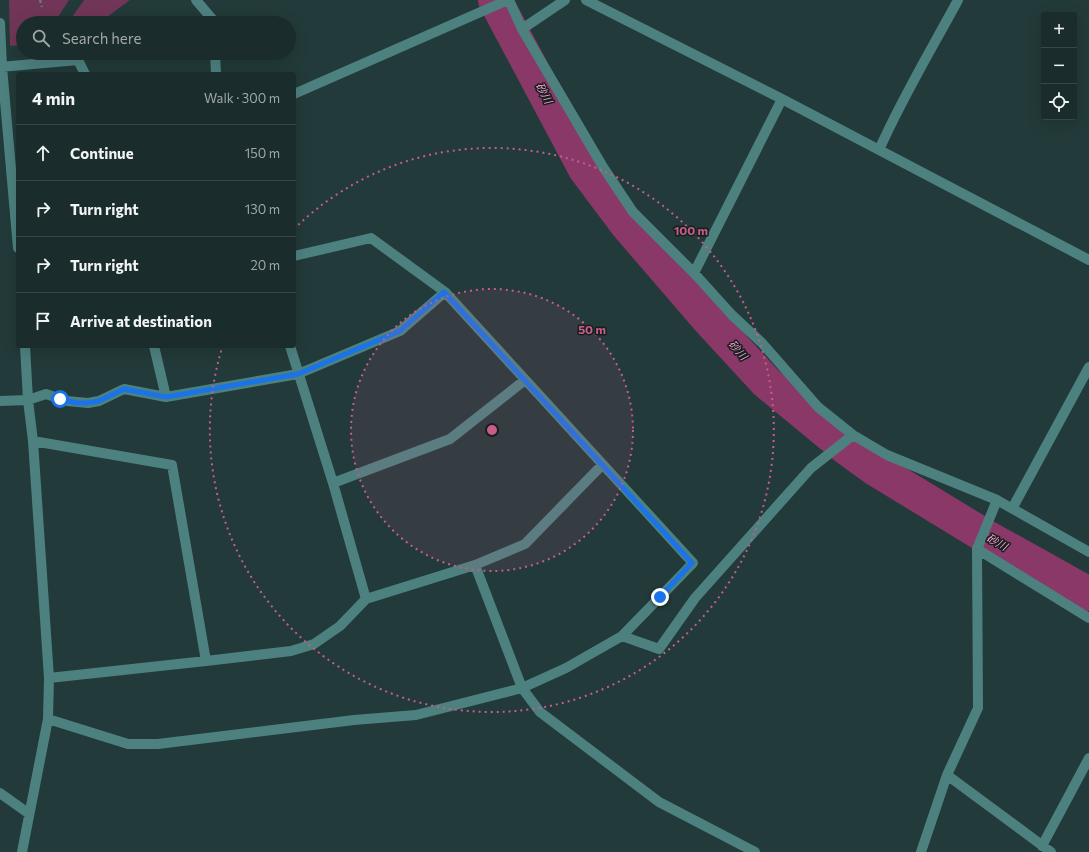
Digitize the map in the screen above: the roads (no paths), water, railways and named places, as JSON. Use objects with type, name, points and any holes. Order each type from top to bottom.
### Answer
[{"type":"street","points":[[196,0],[210,16]]},
{"type":"street","points":[[296,93],[508,0],[522,29],[603,167],[632,212],[762,343],[818,407],[852,435],[887,455],[997,500],[1089,552]]},
{"type":"street","points":[[522,29],[565,0]]},
{"type":"street","points":[[586,0],[782,99],[1089,260]]},
{"type":"street","points":[[879,150],[912,82],[958,0]]},
{"type":"street","points":[[0,23],[1,67],[16,227]]},
{"type":"street","points":[[1,67],[78,60],[84,72]]},
{"type":"street","points":[[215,60],[216,72]]},
{"type":"street","points":[[694,273],[782,99]]},
{"type":"street","points":[[48,719],[128,744],[158,744],[354,720],[416,715],[522,688],[566,668],[622,636],[692,563],[444,292],[371,238],[296,256]]},
{"type":"street","points":[[0,401],[28,400],[46,394],[67,401],[88,403],[99,401],[124,389],[166,397],[298,374],[400,331],[444,292]]},
{"type":"street","points":[[22,852],[28,813],[48,719],[49,678],[25,348]]},
{"type":"street","points":[[154,348],[166,397]]},
{"type":"street","points":[[291,348],[333,483],[366,599]]},
{"type":"street","points":[[1013,508],[1089,367]]},
{"type":"street","points":[[333,483],[450,439],[525,380]]},
{"type":"street","points":[[622,636],[659,649],[695,598],[811,468],[852,435]]},
{"type":"street","points":[[33,441],[172,465],[206,661]]},
{"type":"street","points":[[49,678],[206,661],[291,650],[314,644],[340,626],[366,599],[475,565],[525,544],[602,465]]},
{"type":"street","points":[[921,852],[947,775],[978,708],[977,548],[997,500]]},
{"type":"street","points":[[977,548],[1089,618]]},
{"type":"street","points":[[475,565],[522,688],[540,712],[659,802],[755,852]]},
{"type":"street","points":[[1042,846],[1089,758]]},
{"type":"street","points":[[947,775],[1051,852]]},
{"type":"street","points":[[0,793],[28,813]]},
{"type":"waterway","name":"砂川","points":[[495,0],[585,169],[627,225],[707,318],[766,382],[846,448],[875,469],[985,536],[1089,594]]}]
